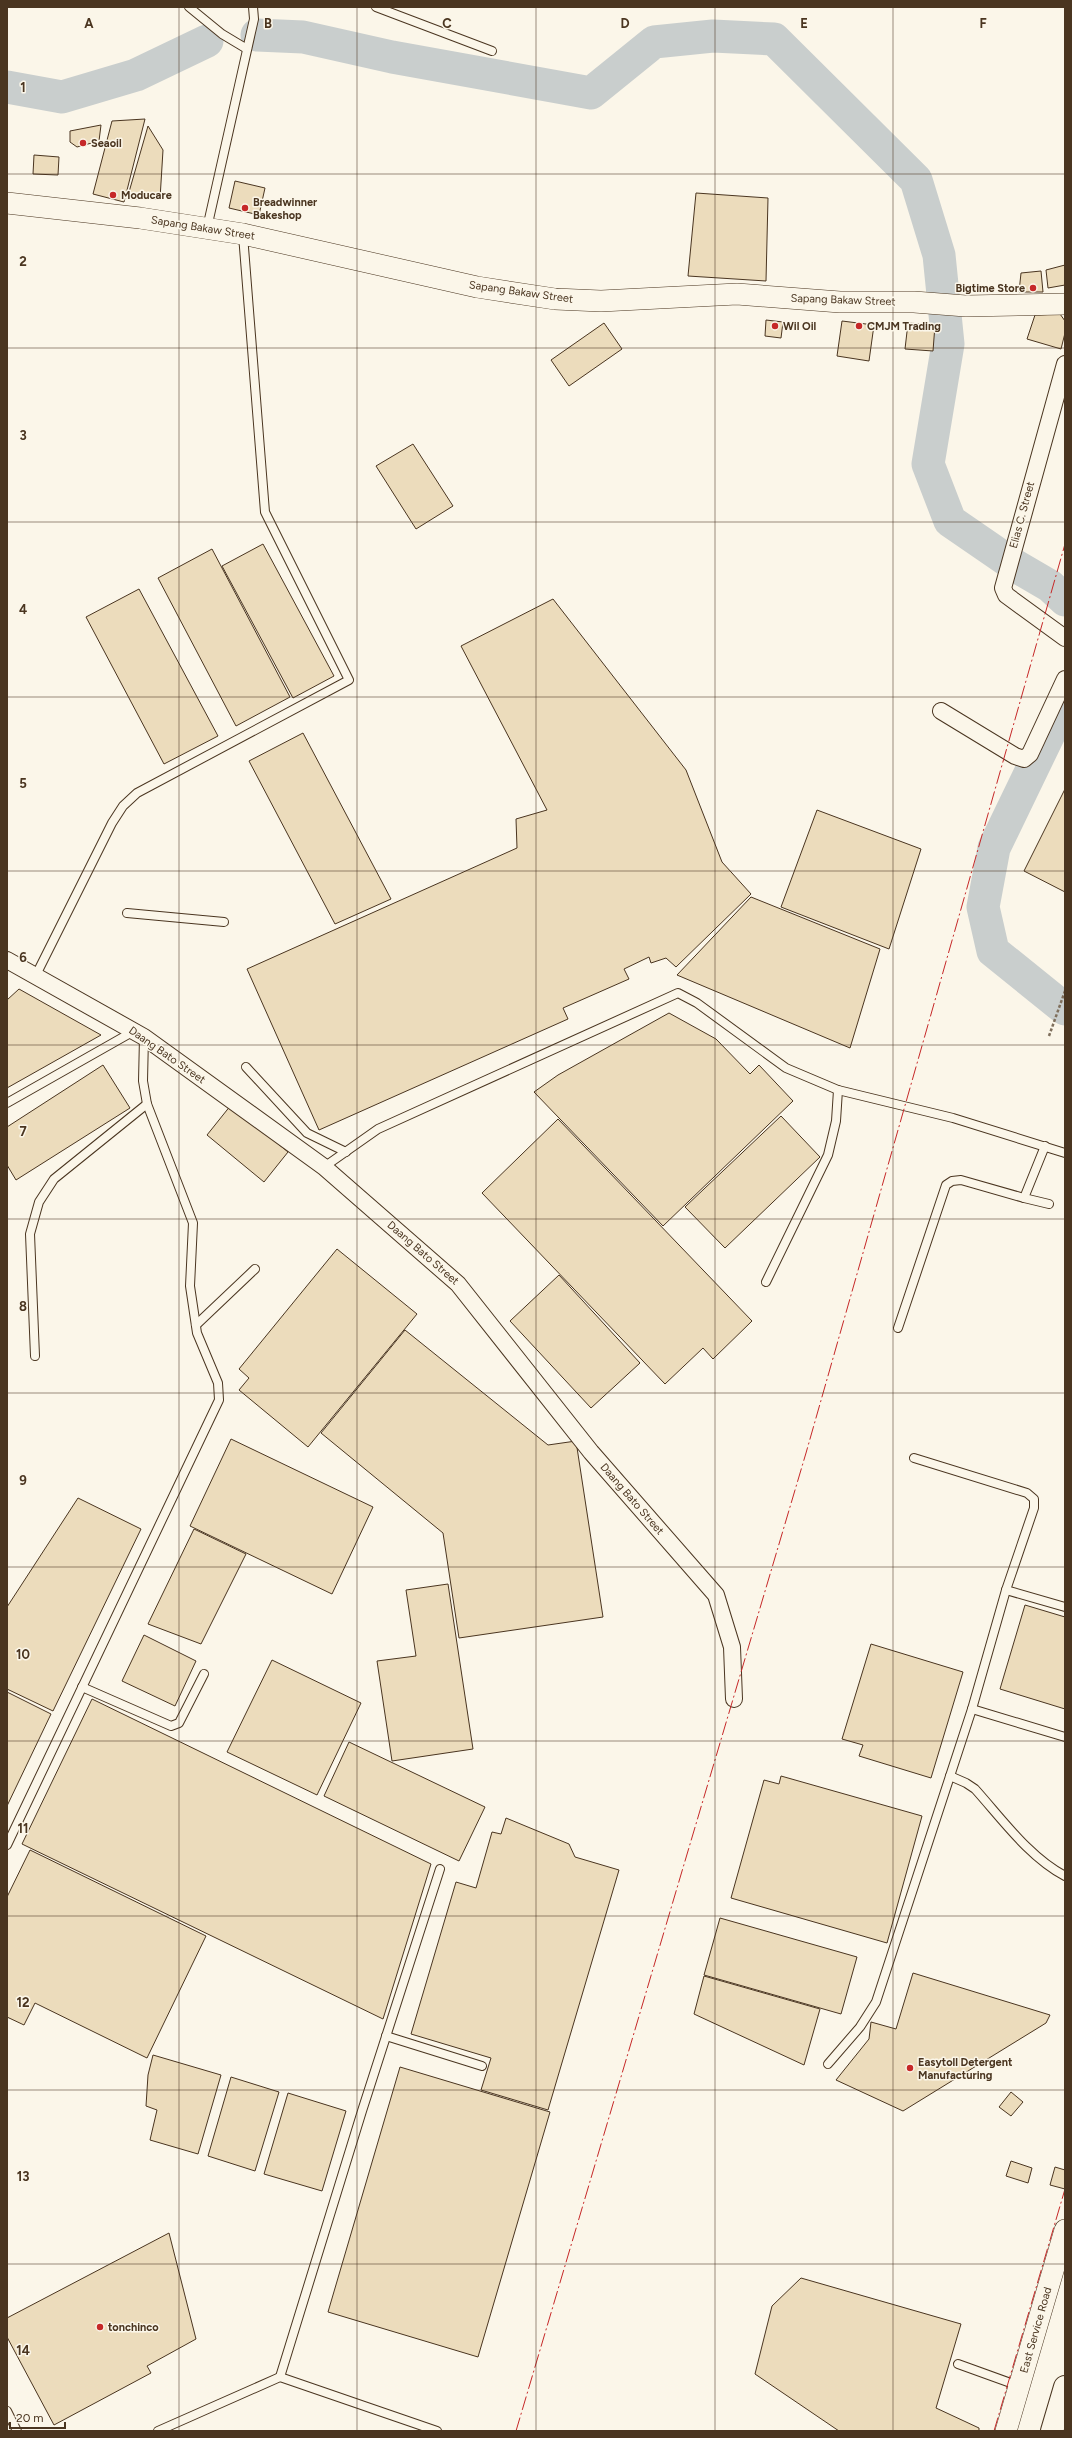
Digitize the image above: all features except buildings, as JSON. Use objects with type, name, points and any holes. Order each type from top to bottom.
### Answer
[{"type":"highway","points":[[1052,2431],[1065,2387]]},
{"type":"street","name":"Sapang Bakaw Street","points":[[7,203],[140,218],[243,234],[477,287],[555,299],[601,301],[737,294],[840,302],[914,302],[966,306],[1065,304]]},
{"type":"street","name":"Elias C. Street","points":[[1065,364],[1003,588],[1006,595],[1065,638]]},
{"type":"street","points":[[941,711],[1015,756],[1024,758],[1030,754],[1065,679]]},
{"type":"street","name":"Daang Bato Street","points":[[7,960],[139,1034],[324,1167],[458,1284],[591,1452],[716,1594],[732,1647],[734,1699]]},
{"type":"street","name":"East Service Road","points":[[1006,2431],[1065,2230]]},
{"type":"lane","points":[[190,7],[222,34],[247,49]]},
{"type":"lane","points":[[207,229],[254,19],[253,7]]},
{"type":"lane","points":[[376,7],[492,51]]},
{"type":"lane","points":[[36,976],[112,823],[123,806],[137,794],[349,680],[265,512],[243,234]]},
{"type":"lane","points":[[127,913],[224,922]]},
{"type":"lane","points":[[324,1167],[378,1129],[672,994],[683,995],[698,1003],[786,1068],[838,1090],[953,1118],[1065,1153]]},
{"type":"lane","points":[[7,1103],[139,1034],[143,1081],[147,1104],[193,1223],[190,1286],[197,1333],[218,1383],[219,1400],[7,1846]]},
{"type":"lane","points":[[246,1067],[307,1133],[346,1152]]},
{"type":"lane","points":[[766,1282],[828,1155],[836,1121],[838,1090]]},
{"type":"lane","points":[[35,1356],[30,1234],[39,1202],[54,1178],[147,1104]]},
{"type":"lane","points":[[1024,1198],[1045,1146]]},
{"type":"lane","points":[[898,1328],[946,1184],[952,1181],[961,1180],[1049,1204]]},
{"type":"lane","points":[[196,1325],[255,1269]]},
{"type":"lane","points":[[828,2064],[860,2027],[876,2002],[972,1709],[1006,1590],[1034,1508],[1034,1499],[1028,1493],[914,1458]]},
{"type":"lane","points":[[1006,1590],[1065,1607]]},
{"type":"lane","points":[[82,1687],[171,1726],[179,1724],[204,1674]]},
{"type":"lane","points":[[972,1709],[1065,1737]]},
{"type":"lane","points":[[950,1776],[975,1789],[1052,1870],[1065,1876]]},
{"type":"lane","points":[[280,2377],[386,2036],[440,1869]]},
{"type":"lane","points":[[386,2036],[482,2066]]},
{"type":"lane","points":[[958,2364],[1019,2386]]},
{"type":"lane","points":[[158,2431],[280,2377],[437,2431]]},
{"type":"lane","points":[[7,2412],[17,2431]]},
{"type":"path","points":[[1049,1036],[1065,991]]},
{"type":"waterway","points":[[257,35],[303,37],[392,57],[591,93],[654,42],[713,36],[774,39],[916,180],[939,255],[948,344],[928,464],[950,521],[1014,565],[1050,586],[1065,600]]},
{"type":"waterway","points":[[7,87],[62,97],[136,75],[207,41]]},
{"type":"waterway","points":[[1065,701],[994,848],[983,907],[993,951],[1065,1009]]},
{"type":"power","points":[[516,2431],[806,1453],[1065,544]]},
{"type":"power","points":[[994,2431],[1065,2189]]},
{"type":"place","name":"Seaoil","points":[[83,143]]},
{"type":"place","name":"Moducare","points":[[113,195]]},
{"type":"place","name":"Breadwinner Bakeshop","points":[[245,208]]},
{"type":"place","name":"Bigtime Store","points":[[1033,288]]},
{"type":"place","name":"Wil Oil","points":[[775,326]]},
{"type":"place","name":"CMJM Trading","points":[[859,326]]},
{"type":"place","name":"Easytoll Detergent Manufacturing","points":[[910,2068]]},
{"type":"place","name":"tonchinco","points":[[100,2327]]}]
